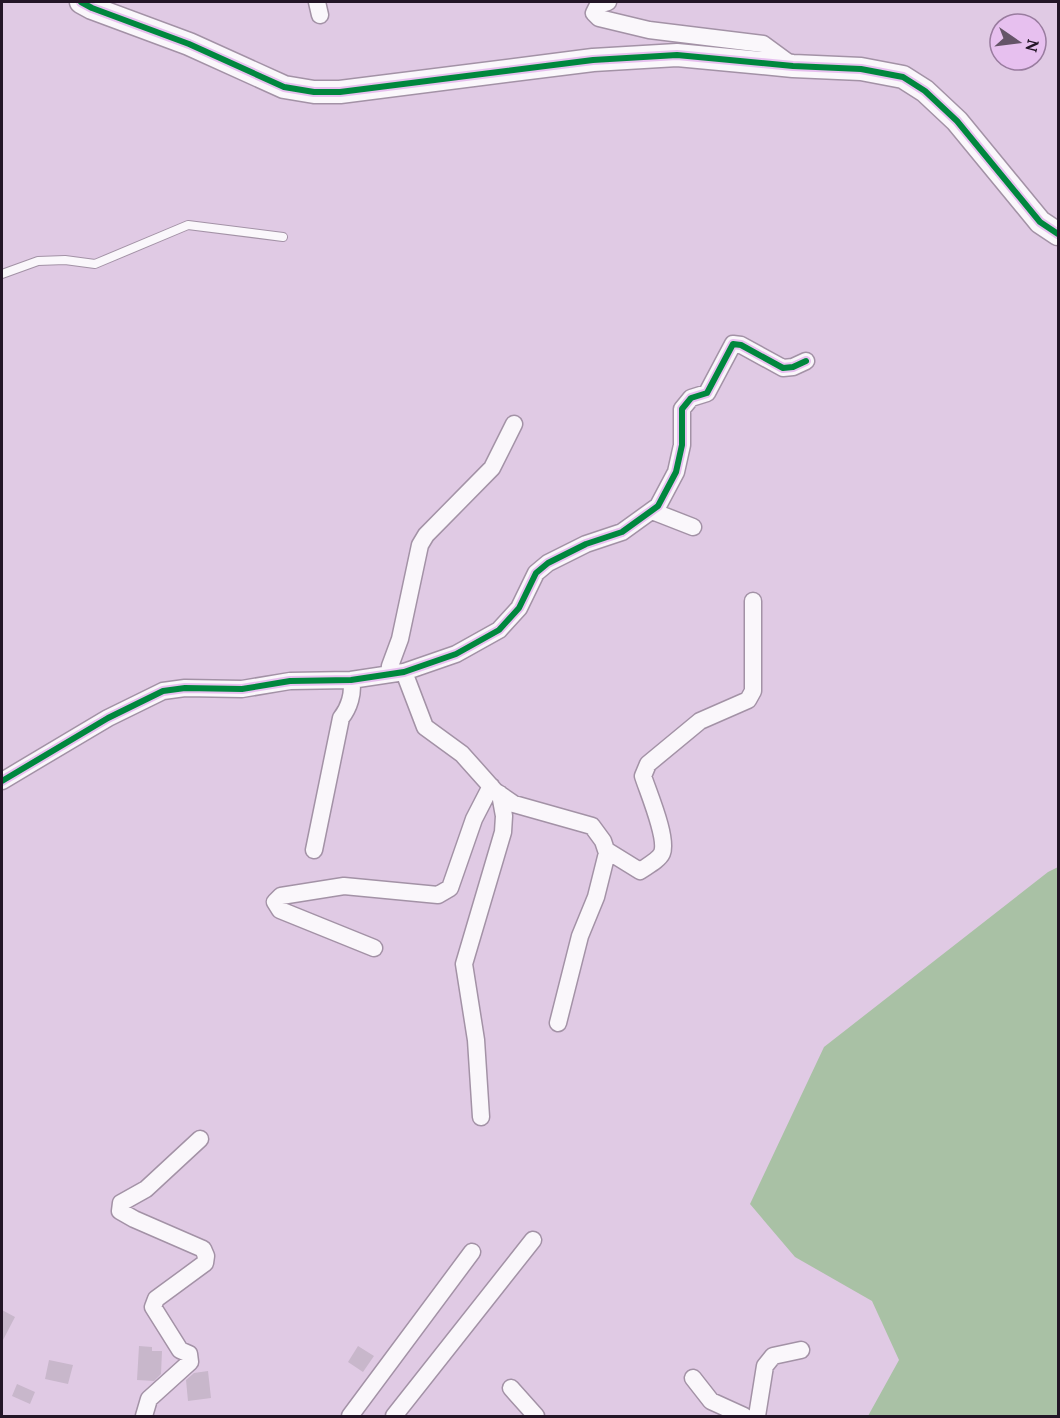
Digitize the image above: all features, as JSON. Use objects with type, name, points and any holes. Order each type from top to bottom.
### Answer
[{"type":"street","points":[[81,2],[189,44],[284,87],[314,92],[340,92],[593,60],[677,55],[793,66],[861,69],[903,77],[925,91],[957,121],[1040,222],[1059,234]]},
{"type":"street","points":[[608,2],[598,5],[594,13],[599,18],[649,30],[763,44],[793,66]]},
{"type":"street","points":[[2,781],[108,718],[163,691],[185,688],[242,689],[290,681],[351,680],[397,673],[456,654],[499,630],[519,608],[536,573],[548,563],[586,544],[622,532],[658,506],[676,472],[682,445],[682,409],[691,398],[706,393],[733,344],[741,345],[783,368],[793,367],[806,361]]},
{"type":"street","points":[[514,424],[492,468],[420,545],[400,639],[390,666],[397,673],[425,727],[462,754],[495,790],[514,804],[592,826],[603,841],[607,853],[596,897],[580,936],[558,1023]]},
{"type":"street","points":[[652,511],[693,527]]},
{"type":"street","points":[[606,849],[640,871],[661,856],[662,835],[643,776],[648,764],[700,721],[748,700],[753,691],[753,601]]},
{"type":"street","points":[[314,850],[341,718],[346,711],[353,688],[351,680]]},
{"type":"street","points":[[374,948],[280,910],[275,902],[281,896],[344,886],[438,895],[450,888],[474,819],[495,790]]},
{"type":"street","points":[[481,1117],[476,1040],[464,964],[503,832],[504,816],[495,790]]},
{"type":"street","points":[[144,1416],[149,1399],[190,1362],[189,1354],[180,1350],[153,1307],[156,1299],[205,1263],[206,1256],[203,1249],[120,1211],[121,1203],[146,1189],[200,1139]]},
{"type":"street","points":[[394,1416],[533,1240]]},
{"type":"street","points":[[350,1416],[472,1252]]},
{"type":"street","points":[[757,1416],[765,1366],[773,1356],[801,1350]]},
{"type":"street","points":[[693,1378],[711,1401],[744,1416]]},
{"type":"street","points":[[512,1388],[536,1416]]},
{"type":"lane","points":[[2,274],[38,261],[65,260],[95,264],[188,225],[283,237]]},
{"type":"green space","points":[[1058,867],[1058,1416],[868,1416],[899,1360],[872,1301],[795,1257],[750,1204],[824,1047],[1048,872]]},
{"type":"building","points":[[2,1310],[15,1317],[2,1342]]},
{"type":"building","points":[[139,1346],[152,1347],[152,1351],[162,1351],[161,1374],[154,1381],[137,1380]]},
{"type":"building","points":[[358,1346],[374,1356],[363,1372],[348,1362]]},
{"type":"building","points":[[49,1360],[73,1365],[68,1384],[45,1379]]},
{"type":"building","points":[[208,1371],[211,1398],[188,1401],[186,1380],[194,1373]]},
{"type":"building","points":[[17,1384],[35,1392],[30,1404],[12,1396]]},
{"type":"cycle path","points":[[81,2],[189,44],[284,87],[314,92],[340,92],[593,60],[677,55],[793,66],[861,69],[903,77],[925,91],[957,121],[1040,222],[1058,234]]},
{"type":"cycle path","points":[[2,781],[108,718],[163,691],[185,688],[242,689],[290,681],[351,680],[404,672],[456,654],[499,630],[519,608],[536,573],[548,563],[586,544],[622,532],[658,506],[676,472],[682,445],[682,409],[691,398],[707,393],[733,344],[741,345],[783,368],[793,367],[806,361]]}]
